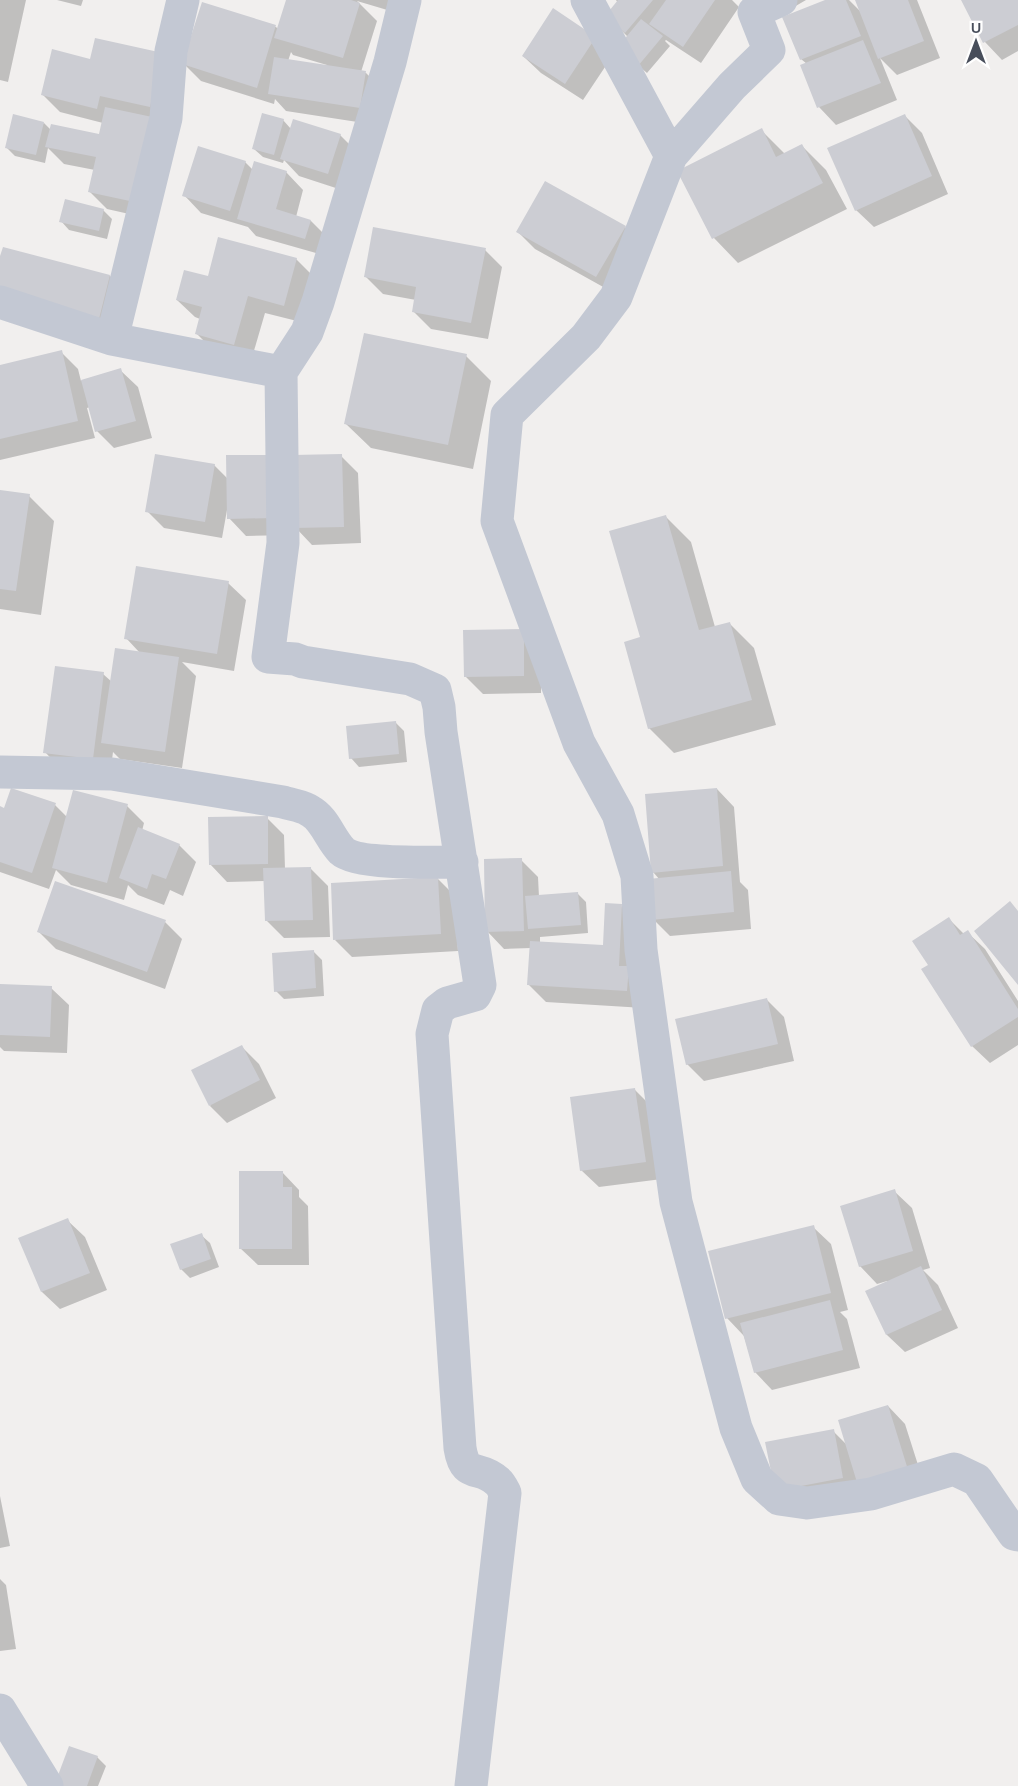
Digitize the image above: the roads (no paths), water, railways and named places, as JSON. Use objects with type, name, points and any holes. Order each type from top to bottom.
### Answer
[{"type":"street","points":[[112,339],[166,118],[171,51],[183,0]]},
{"type":"street","points":[[405,0],[390,62],[318,302],[307,332],[281,372],[283,543],[268,657],[295,659],[410,679],[435,690],[439,707],[480,985],[475,995],[447,1003],[438,1010],[432,1034],[460,1448],[465,1465],[469,1469],[498,1481],[505,1493],[471,1786]]},
{"type":"street","points":[[587,0],[671,156]]},
{"type":"street","points":[[761,4],[769,50],[732,86],[671,156],[616,297],[586,337],[507,415],[497,521],[579,743],[618,814],[637,876],[641,950],[676,1202],[736,1428],[757,1479],[779,1499],[807,1503],[871,1494],[954,1469],[977,1480],[1014,1534],[1018,1535]]},
{"type":"street","points":[[0,302],[112,339],[281,372]]},
{"type":"street","points":[[0,772],[112,774],[283,802],[311,811],[342,851],[351,856],[370,860],[462,862]]},
{"type":"street","points":[[0,1710],[47,1786]]}]
